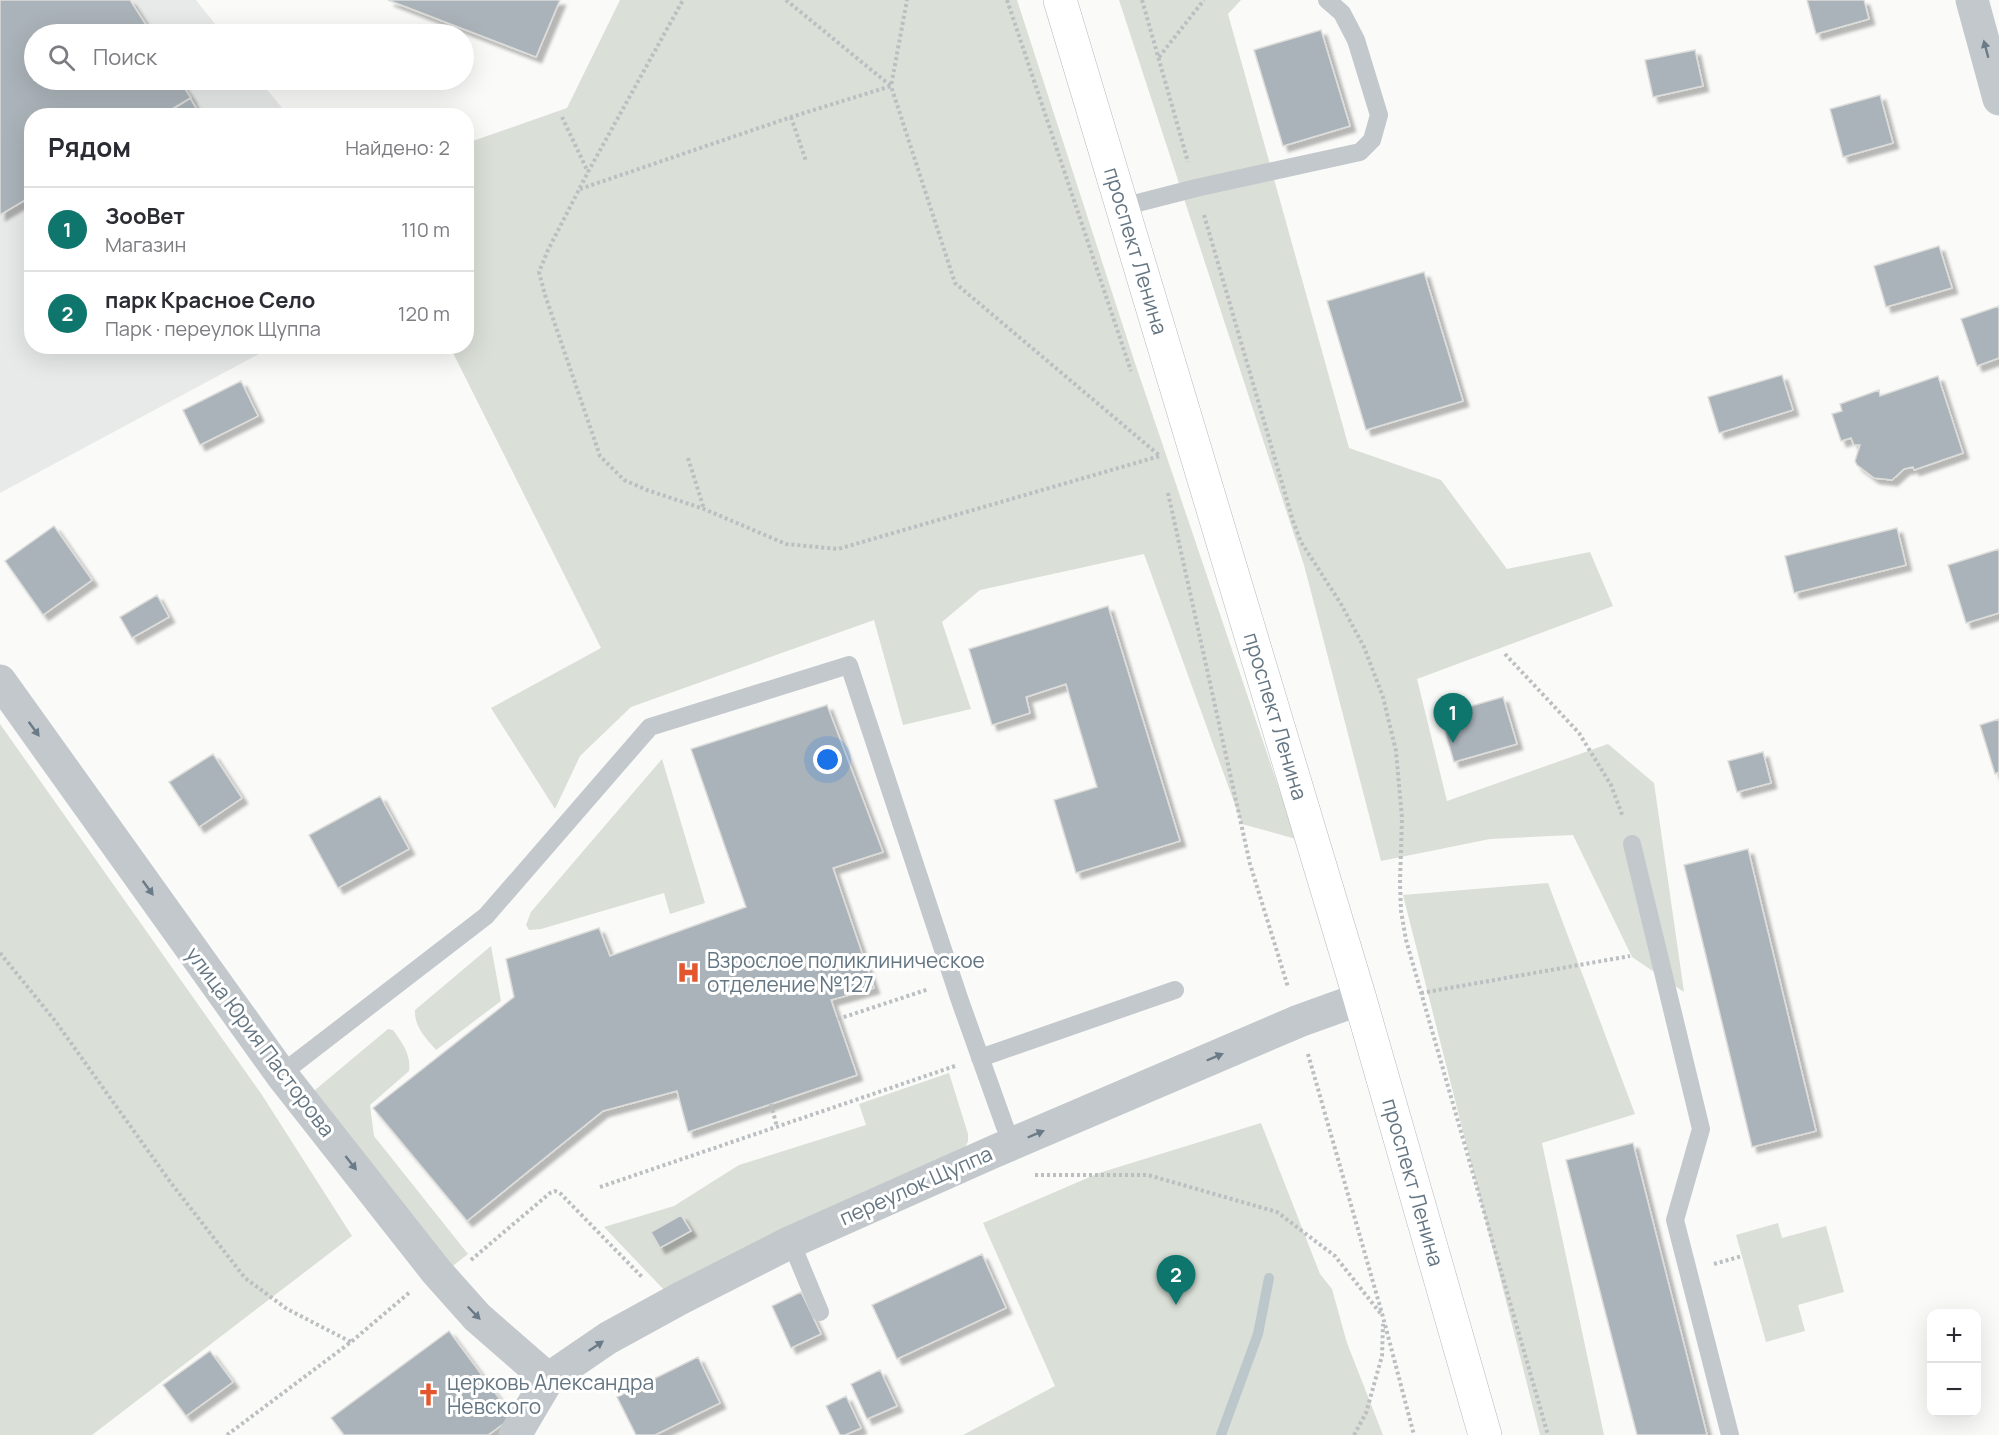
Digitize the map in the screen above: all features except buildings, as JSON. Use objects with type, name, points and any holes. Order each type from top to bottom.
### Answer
[{"type":"main road","name":"проспект Ленина","points":[[1060,0],[1360,999],[1485,1435]]},
{"type":"street","points":[[1972,0],[1999,99]]},
{"type":"street","name":"улица Юрия Пасторова","points":[[0,681],[281,1074],[451,1267],[477,1317],[548,1379]]},
{"type":"street","name":"переулок Щуппа","points":[[515,1435],[548,1379],[608,1338],[681,1298],[1006,1136],[1360,999]]},
{"type":"lane","points":[[1122,207],[1196,188],[1360,152],[1372,140],[1379,115],[1356,40],[1342,13],[1328,0]]},
{"type":"lane","points":[[281,1074],[486,916],[650,727],[849,665],[1006,1136]]},
{"type":"lane","points":[[1632,844],[1701,1129],[1675,1220],[1730,1435]]},
{"type":"lane","points":[[980,1058],[1175,990]]},
{"type":"lane","points":[[791,1242],[819,1312]]},
{"type":"path","points":[[683,0],[588,172],[539,272],[544,295],[600,456],[624,480],[704,509],[786,544],[838,549],[1160,456]]},
{"type":"path","points":[[786,0],[891,86]]},
{"type":"path","points":[[907,0],[891,86],[955,283],[1160,456]]},
{"type":"path","points":[[1006,0],[1134,378]]},
{"type":"path","points":[[1142,0],[1293,521],[1307,552],[1341,604],[1364,647],[1383,697],[1396,751],[1401,807],[1401,911],[1406,940],[1548,1435]]},
{"type":"path","points":[[1159,58],[1204,0]]},
{"type":"path","points":[[580,189],[791,117],[891,86]]},
{"type":"path","points":[[562,117],[588,172]]},
{"type":"path","points":[[791,117],[806,161]]},
{"type":"path","points":[[1156,445],[1162,467]]},
{"type":"path","points":[[688,458],[704,509]]},
{"type":"path","points":[[1167,491],[1250,864],[1299,1021],[1414,1435]]},
{"type":"path","points":[[1504,654],[1580,733],[1611,785],[1632,844]]},
{"type":"path","points":[[1421,993],[1658,951]]},
{"type":"path","points":[[0,953],[56,1022],[171,1183],[245,1278],[287,1309],[351,1342]]},
{"type":"path","points":[[838,1018],[929,989]]},
{"type":"path","points":[[600,1187],[980,1058]]},
{"type":"path","points":[[771,1104],[777,1127]]},
{"type":"path","points":[[1006,1136],[1034,1175],[1148,1175],[1276,1212],[1335,1256],[1383,1317],[1383,1356],[1366,1413],[1354,1435]]},
{"type":"path","points":[[227,1435],[555,1191],[561,1194],[647,1283]]},
{"type":"path","points":[[1704,1267],[1742,1256]]},
{"type":"shaded area","points":[[0,0],[196,0],[215,24],[24,24],[24,90],[267,90],[282,108],[24,108],[24,354],[259,354],[0,493]]},
{"type":"shaded area","points":[[620,0],[1017,0],[1135,363],[1296,839],[1242,824],[1144,554],[980,590],[942,622],[971,709],[903,725],[874,620],[631,707],[580,756],[555,809],[491,708],[601,648],[454,354],[474,354],[474,141],[567,108]]},
{"type":"shaded area","points":[[1119,0],[1241,0],[1228,14],[1349,448],[1441,480],[1507,569],[1590,552],[1613,606],[1417,679],[1447,801],[1608,744],[1654,783],[1684,992],[1632,957],[1573,835],[1490,839],[1381,861],[1304,565]]},
{"type":"shaded area","points":[[0,724],[262,1095],[352,1236],[92,1435],[0,1435]]},
{"type":"shaded area","points":[[662,759],[705,903],[670,914],[664,893],[541,929],[529,930],[526,925],[531,912]]},
{"type":"shaded area","points":[[1548,883],[1635,1114],[1542,1143],[1604,1435],[1540,1435],[1403,895]]},
{"type":"shaded area","points":[[491,946],[501,1001],[436,1050],[416,1022],[415,1010]]},
{"type":"shaded area","points":[[388,1029],[393,1030],[406,1049],[409,1071],[370,1105],[374,1136],[468,1254],[449,1269],[309,1095]]},
{"type":"shaded area","points":[[949,1073],[968,1134],[964,1150],[667,1293],[604,1227],[674,1206],[739,1165],[866,1125],[859,1104]]},
{"type":"shaded area","points":[[1261,1123],[1320,1274],[1332,1289],[1347,1343],[1383,1435],[963,1435],[1055,1386],[983,1223],[1099,1173]]},
{"type":"shaded area","points":[[1778,1223],[1782,1238],[1826,1226],[1844,1292],[1798,1305],[1805,1331],[1766,1342],[1736,1235]]},
{"type":"waterway","points":[[1221,1435],[1258,1334],[1269,1278]]},
{"type":"place","name":"ЗооВет","points":[[1453,743]]},
{"type":"place","name":"Взрослое поликлиническое отделение №127","points":[[689,973]]},
{"type":"place","name":"парк Красное Село","points":[[1176,1305]]},
{"type":"place","name":"церковь Александра Невского","points":[[429,1395]]}]
